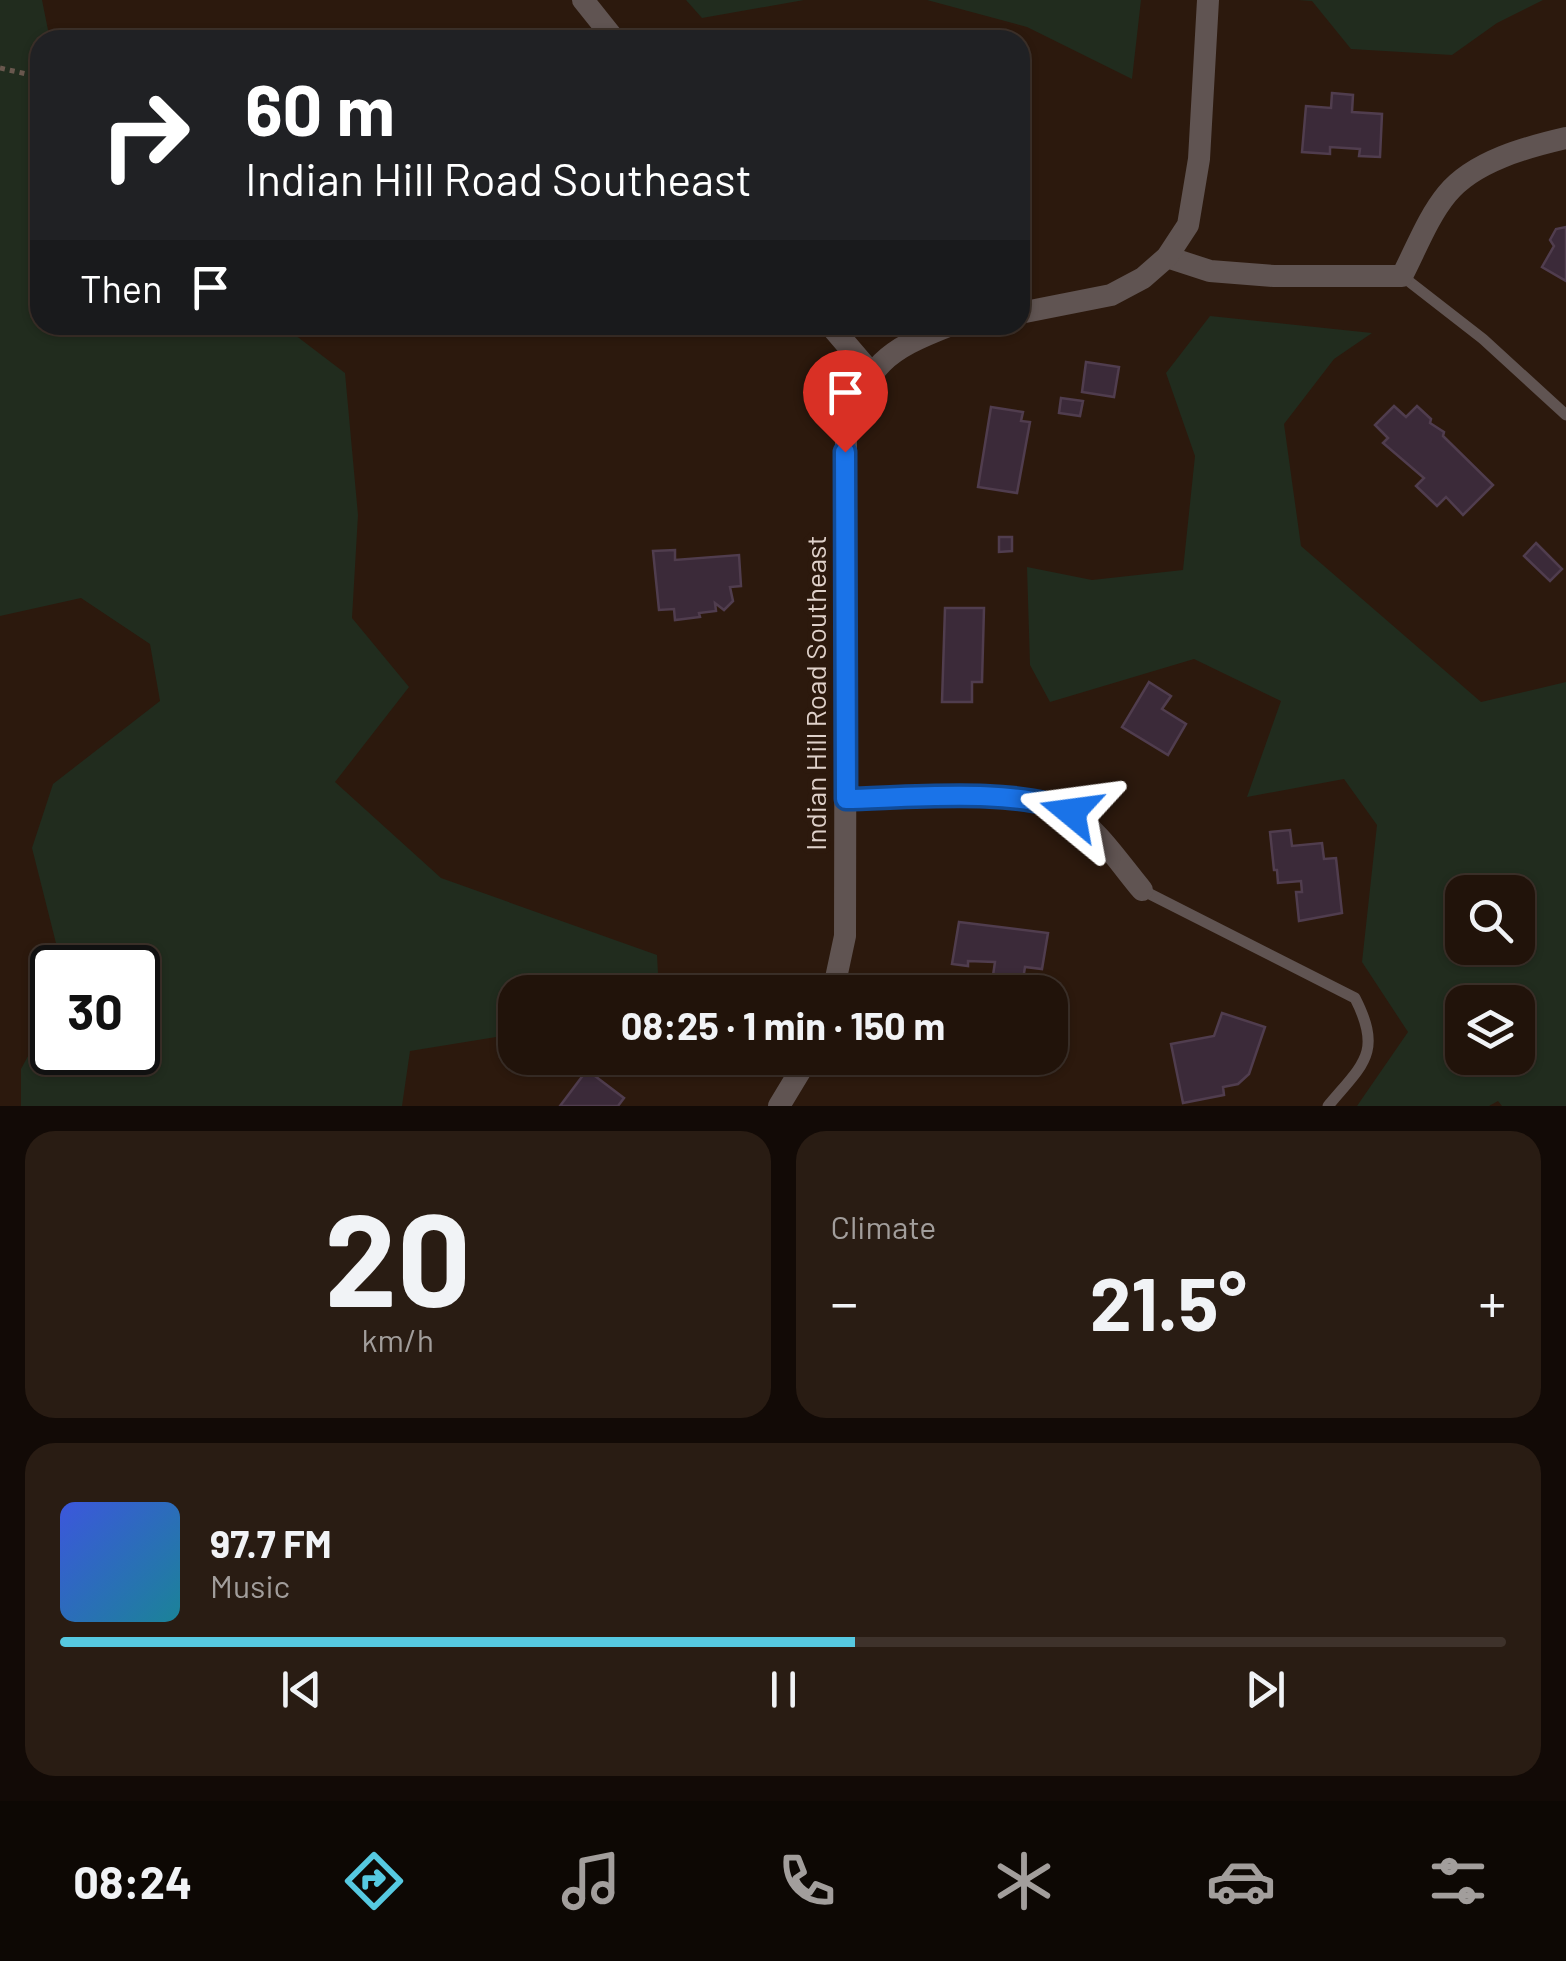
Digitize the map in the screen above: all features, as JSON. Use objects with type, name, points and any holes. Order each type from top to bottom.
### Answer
[{"type":"street","points":[[584,0],[608,30]]},
{"type":"street","points":[[1030,312],[1111,295],[1143,278],[1167,257],[1188,225],[1195,198],[1208,0]]},
{"type":"street","points":[[1167,257],[1210,272],[1402,276],[1448,192],[1482,166],[1538,144],[1566,138]]},
{"type":"street","points":[[838,335],[870,374]]},
{"type":"street","name":"Indian Hill Road Southeast","points":[[837,975],[844,936],[846,432],[870,374],[890,354],[925,335]]},
{"type":"street","points":[[846,799],[1016,798],[1052,803],[1085,824],[1142,890]]},
{"type":"street","points":[[779,1106],[798,1075]]},
{"type":"lane","points":[[1402,276],[1483,339],[1566,414]]},
{"type":"lane","points":[[1142,890],[1355,998],[1366,1021],[1370,1044],[1361,1066],[1328,1106]]},
{"type":"path","points":[[0,68],[30,75]]},
{"type":"green space","points":[[0,0],[42,0],[48,30],[30,30],[30,335],[295,335],[345,373],[358,515],[352,618],[409,687],[335,782],[441,878],[657,955],[658,975],[498,975],[498,1037],[410,1051],[402,1106],[21,1106],[21,1069],[30,1052],[30,1075],[160,1075],[160,945],[56,945],[32,848],[53,784],[160,701],[150,644],[81,598],[0,616]]},
{"type":"green space","points":[[686,0],[804,0],[702,18]]},
{"type":"green space","points":[[927,0],[1141,0],[1132,79],[1027,27]]},
{"type":"green space","points":[[1298,0],[1543,0],[1497,23],[1452,55],[1351,49],[1312,1]]},
{"type":"green space","points":[[1210,316],[1372,333],[1334,359],[1284,424],[1301,546],[1481,702],[1566,682],[1566,1106],[1502,1106],[1498,1101],[1489,1106],[1357,1106],[1408,1032],[1362,962],[1377,825],[1344,779],[1247,797],[1281,701],[1194,659],[1050,702],[1030,665],[1027,567],[1092,580],[1183,570],[1195,456],[1166,373]]},
{"type":"building","points":[[1332,93],[1353,95],[1352,112],[1382,114],[1380,157],[1359,156],[1360,149],[1330,147],[1330,154],[1302,152],[1306,106],[1331,108]]},
{"type":"building","points":[[1566,227],[1566,281],[1542,267],[1554,246],[1550,240],[1556,229]]},
{"type":"building","points":[[1086,362],[1119,367],[1114,397],[1082,392]]},
{"type":"building","points":[[1061,398],[1083,401],[1080,416],[1059,413]]},
{"type":"building","points":[[1394,406],[1406,417],[1417,406],[1493,485],[1463,515],[1446,497],[1437,506],[1416,486],[1424,478],[1383,443],[1388,438],[1375,425]]},
{"type":"building","points":[[991,407],[1023,412],[1021,421],[1030,422],[1017,493],[978,487]]},
{"type":"building","points":[[999,537],[1012,537],[1012,551],[999,552]]},
{"type":"building","points":[[1536,543],[1562,569],[1550,581],[1524,556]]},
{"type":"building","points":[[675,550],[675,560],[739,555],[741,586],[730,587],[733,601],[724,610],[715,603],[716,611],[675,620],[674,609],[659,610],[653,551]]},
{"type":"building","points":[[945,608],[984,608],[982,682],[972,682],[972,702],[942,702]]},
{"type":"building","points":[[1149,682],[1171,696],[1162,709],[1186,724],[1168,755],[1122,727]]},
{"type":"building","points":[[1290,830],[1292,846],[1322,843],[1324,859],[1336,858],[1342,913],[1299,921],[1296,892],[1302,892],[1301,881],[1278,883],[1270,832]]},
{"type":"building","points":[[959,922],[1048,933],[1042,969],[1025,967],[1024,975],[993,975],[995,962],[952,964]]},
{"type":"building","points":[[1222,1013],[1265,1027],[1249,1074],[1238,1084],[1223,1087],[1224,1095],[1183,1103],[1171,1044],[1214,1036]]},
{"type":"building","points":[[583,1075],[594,1075],[624,1098],[618,1106],[560,1106]]},
{"type":"route","points":[[845,452],[846,799],[1016,798],[1052,803],[1071,812]]}]
